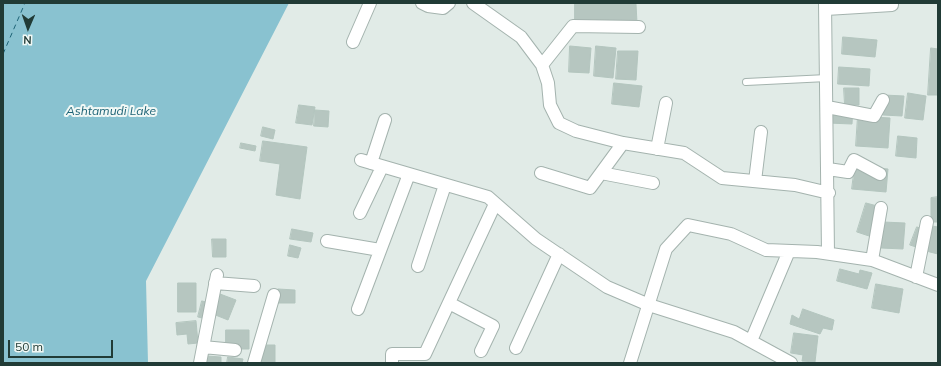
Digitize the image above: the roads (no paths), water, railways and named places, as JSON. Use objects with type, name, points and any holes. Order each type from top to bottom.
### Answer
[{"type":"street","points":[[353,42],[370,3]]},
{"type":"street","points":[[422,3],[428,6],[442,8],[449,3]]},
{"type":"street","points":[[473,3],[521,37],[542,65],[548,83],[550,105],[559,123],[576,131],[623,143],[684,154],[722,178],[794,185],[828,192]]},
{"type":"street","points":[[828,253],[825,6],[892,5],[892,3]]},
{"type":"street","points":[[542,65],[573,26],[639,28]]},
{"type":"street","points":[[827,107],[874,116],[883,100]]},
{"type":"street","points":[[657,149],[666,103]]},
{"type":"street","points":[[360,213],[372,163],[385,120]]},
{"type":"street","points":[[755,181],[761,132]]},
{"type":"street","points":[[541,173],[590,188],[623,143]]},
{"type":"street","points":[[828,169],[848,172],[854,160],[880,174]]},
{"type":"street","points":[[372,163],[488,197],[536,238],[607,287],[649,305],[734,332],[791,363]]},
{"type":"street","points":[[601,173],[653,183]]},
{"type":"street","points":[[358,309],[409,174]]},
{"type":"street","points":[[418,266],[445,185]]},
{"type":"street","points":[[392,363],[392,354],[425,354],[496,204]]},
{"type":"street","points":[[872,260],[881,208]]},
{"type":"street","points":[[916,277],[927,222]]},
{"type":"street","points":[[630,363],[666,249],[688,225],[731,234],[766,250],[828,253],[872,260],[938,285]]},
{"type":"street","points":[[327,241],[380,250]]},
{"type":"street","points":[[751,341],[789,251]]},
{"type":"street","points":[[516,348],[559,254]]},
{"type":"street","points":[[200,363],[216,279],[254,286]]},
{"type":"street","points":[[254,363],[274,295]]},
{"type":"street","points":[[449,303],[493,326],[481,351]]},
{"type":"street","points":[[203,347],[235,350]]},
{"type":"lane","points":[[746,82],[827,78]]},
{"type":"water","name":"Ashtamudi Lake","points":[[3,3],[289,3],[146,281],[148,363],[3,363]]}]
